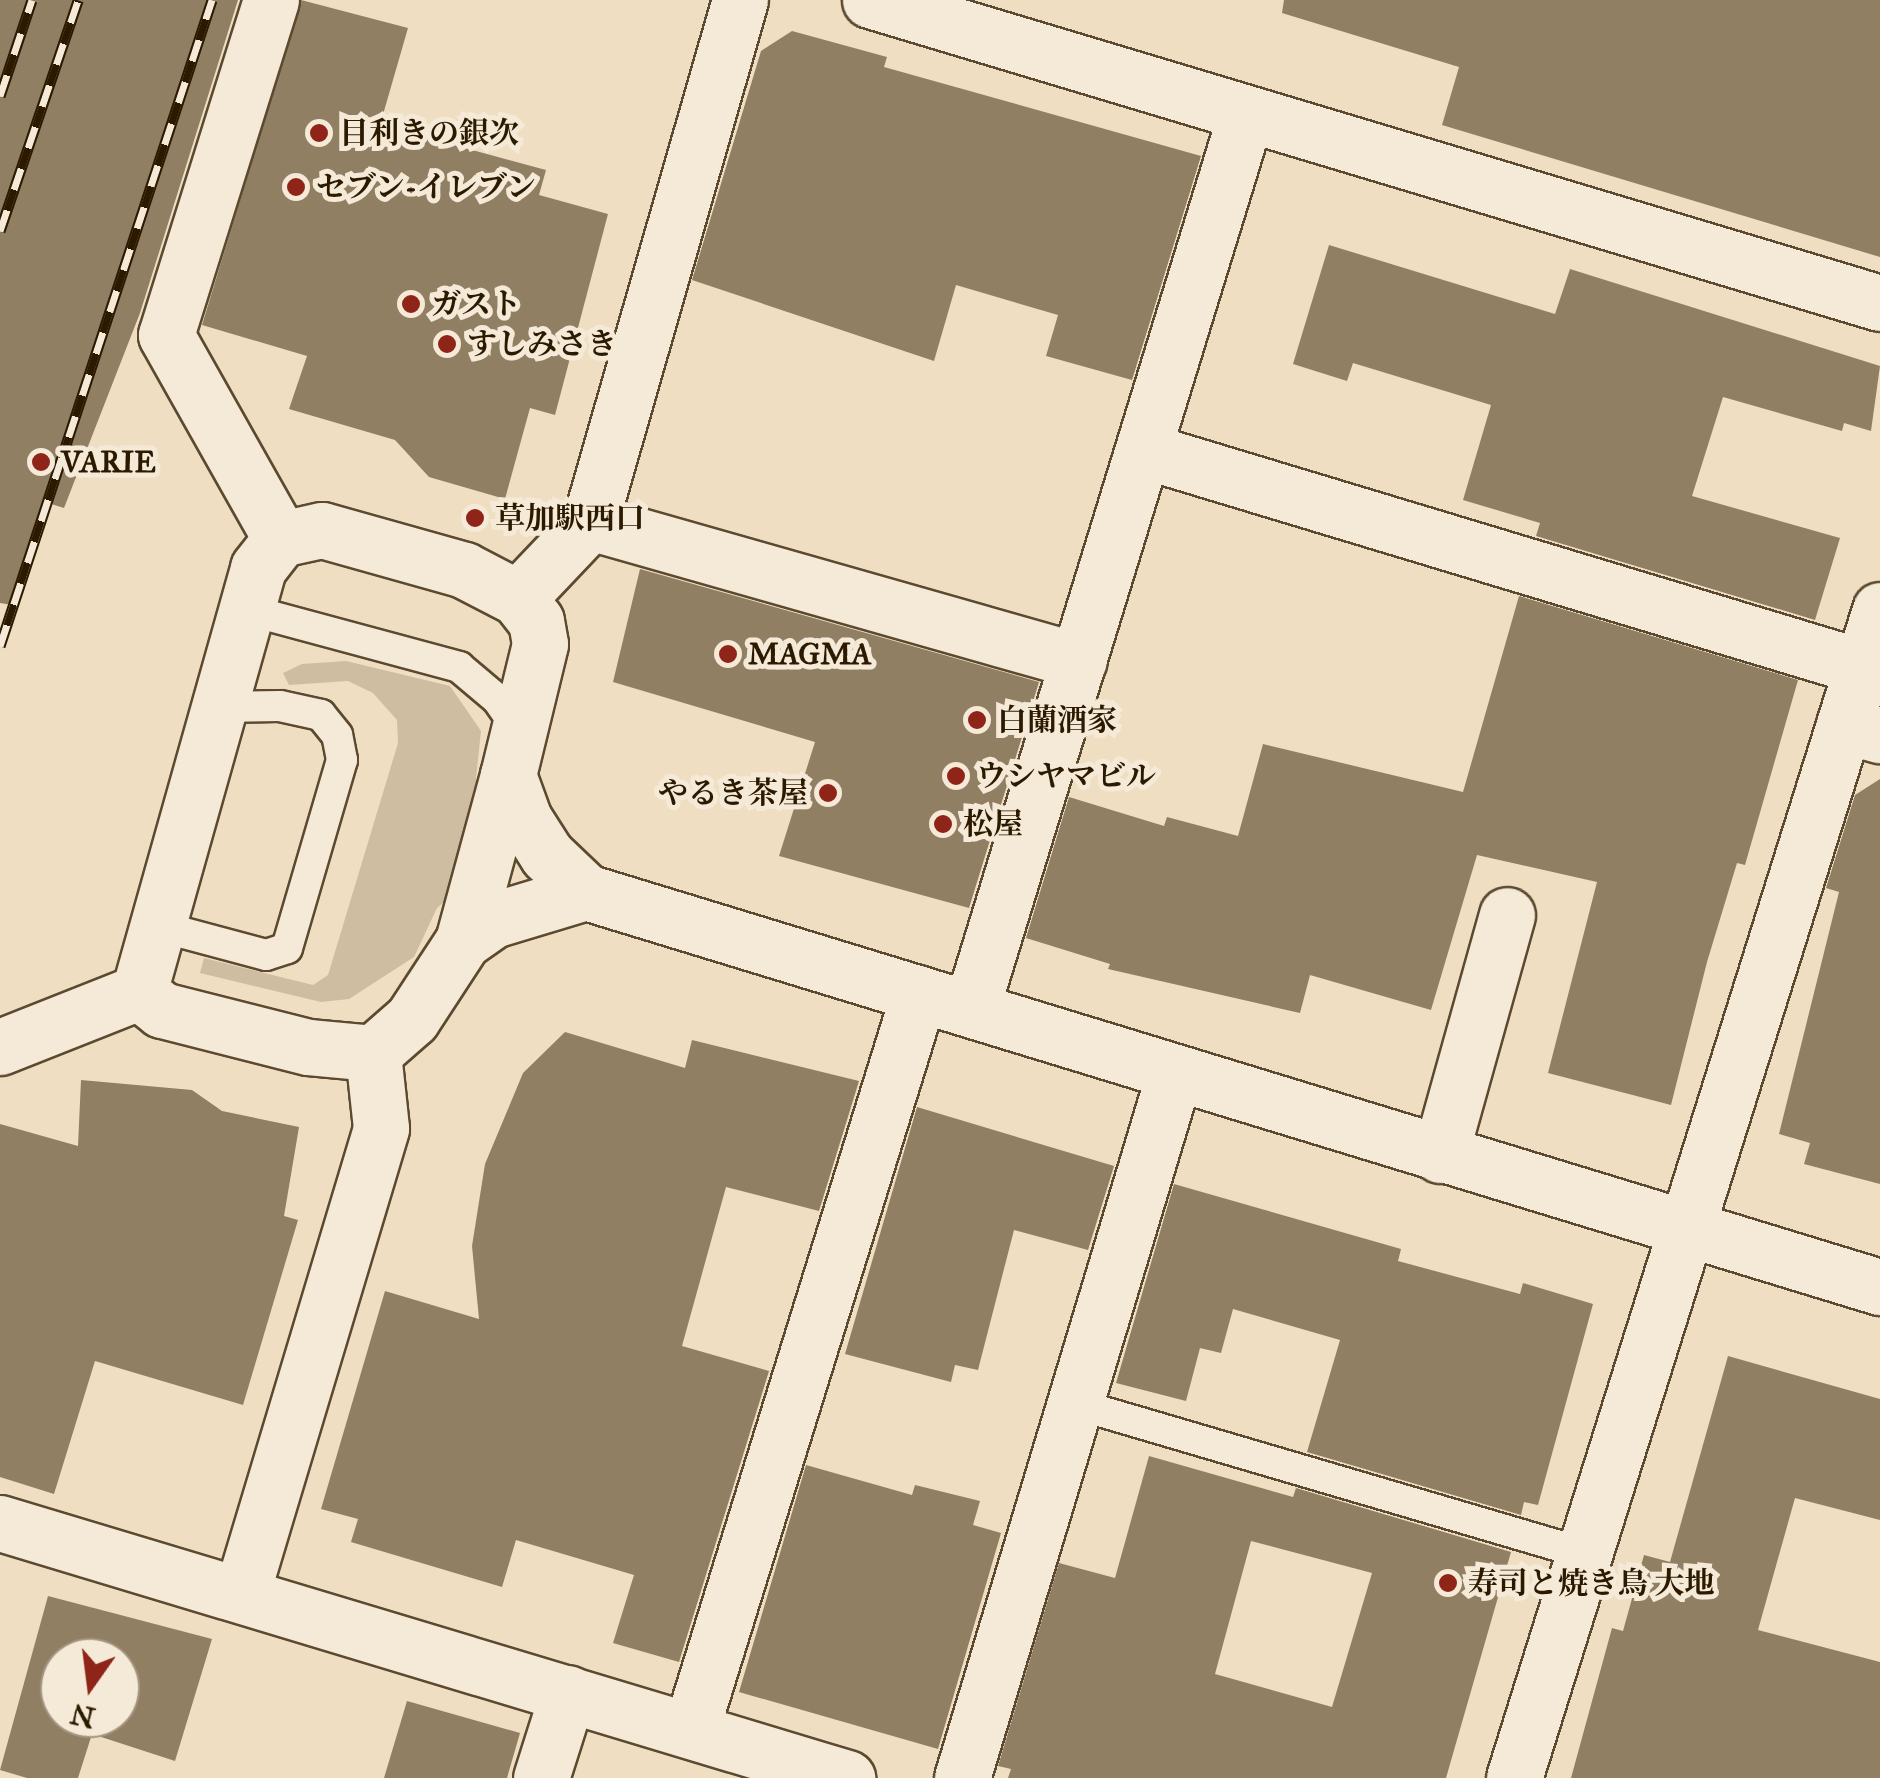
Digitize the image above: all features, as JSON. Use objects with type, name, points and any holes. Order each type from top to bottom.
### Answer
[{"type":"street","points":[[271,0],[166,335],[281,539]]},
{"type":"street","points":[[518,598],[590,522],[740,0]]},
{"type":"street","points":[[870,0],[950,12],[1246,114],[1880,303]]},
{"type":"street","points":[[971,1010],[1146,452],[1246,114]]},
{"type":"street","points":[[1146,452],[1862,666]]},
{"type":"street","points":[[590,522],[1079,661]]},
{"type":"street","points":[[322,530],[464,570],[518,598],[536,621],[540,644],[513,752],[463,941],[412,1019],[373,1052],[308,1046],[162,1010],[140,992],[154,925],[258,568],[281,539],[322,530]]},
{"type":"street","points":[[1514,1778],[1687,1228],[1862,730],[1862,666],[1880,610]]},
{"type":"street","points":[[513,752],[524,819],[547,855],[586,892],[1174,1075],[1880,1286]]},
{"type":"street","points":[[463,941],[493,920],[586,892]]},
{"type":"street","points":[[1440,1155],[1507,916]]},
{"type":"street","points":[[0,1047],[140,992]]},
{"type":"street","points":[[691,1729],[919,994]]},
{"type":"street","points":[[242,1592],[382,1128],[373,1052]]},
{"type":"street","points":[[962,1778],[1174,1075]]},
{"type":"street","points":[[0,1523],[242,1592],[847,1778]]},
{"type":"street","points":[[541,1778],[568,1692]]},
{"type":"lane","points":[[248,610],[459,667],[497,699],[513,752]]},
{"type":"lane","points":[[154,925],[266,955],[288,948],[342,760],[337,735],[321,715],[280,706],[217,707]]},
{"type":"lane","points":[[1076,1404],[1583,1554]]},
{"type":"shaded area","points":[[346,661],[450,686],[481,731],[476,778],[482,803],[452,895],[437,908],[414,957],[349,999],[321,1002],[200,973],[204,958],[313,985],[328,975],[398,743],[397,720],[373,693],[348,681],[289,685],[283,673],[302,664]]},
{"type":"building","name":"VARIE","points":[[0,0],[238,0],[140,313],[64,508],[45,502],[12,605],[0,603]]},
{"type":"building","points":[[301,0],[408,28],[380,125],[546,170],[539,195],[608,214],[555,415],[530,408],[505,499],[429,477],[395,440],[289,409],[307,356],[202,325]]},
{"type":"building","points":[[1284,0],[1880,0],[1880,257],[1442,125],[1459,67],[1282,13]]},
{"type":"building","points":[[792,31],[887,57],[884,67],[1201,156],[1132,380],[1046,356],[1058,315],[956,285],[934,361],[692,280],[761,51]]},
{"type":"building","points":[[1329,245],[1555,314],[1570,269],[1880,366],[1871,431],[1844,423],[1842,431],[1723,397],[1692,496],[1840,538],[1815,620],[1536,536],[1540,523],[1463,500],[1491,405],[1353,363],[1347,381],[1293,364]]},
{"type":"building","points":[[640,569],[1039,682],[969,908],[779,856],[815,742],[613,682]]},
{"type":"building","points":[[1519,596],[1798,680],[1745,865],[1737,863],[1707,962],[1671,1105],[1548,1073],[1597,882],[1477,855],[1431,1010],[1310,975],[1300,1013],[1108,969],[1110,964],[1026,938],[1069,797],[1164,826],[1167,817],[1238,836],[1263,744],[1463,792]]},
{"type":"building","points":[[1880,779],[1880,1184],[1804,1164],[1810,1143],[1779,1134],[1839,892],[1826,888],[1855,795]]},
{"type":"building","points":[[565,1032],[685,1068],[692,1040],[859,1081],[819,1211],[726,1187],[682,1346],[769,1371],[679,1662],[613,1643],[634,1575],[516,1540],[502,1587],[351,1542],[358,1519],[321,1509],[385,1291],[479,1319],[472,1246],[485,1164],[523,1073]]},
{"type":"building","points":[[81,1080],[192,1090],[222,1111],[299,1127],[284,1216],[298,1220],[243,1405],[95,1361],[54,1494],[0,1477],[0,1124],[78,1146]]},
{"type":"building","points":[[917,1107],[1114,1166],[1088,1250],[1014,1230],[978,1370],[955,1365],[951,1382],[845,1354]]},
{"type":"building","points":[[1174,1184],[1401,1249],[1398,1261],[1520,1294],[1523,1283],[1593,1304],[1538,1505],[1524,1502],[1521,1515],[1307,1452],[1340,1340],[1233,1309],[1221,1353],[1200,1348],[1186,1401],[1116,1383]]},
{"type":"building","points":[[1728,1356],[1880,1399],[1880,1520],[1795,1498],[1758,1630],[1880,1662],[1880,1778],[1571,1778],[1612,1628],[1623,1631],[1644,1555],[1670,1562]]},
{"type":"building","points":[[1149,1456],[1293,1497],[1296,1488],[1511,1552],[1446,1778],[1008,1778],[1011,1769],[998,1766],[1059,1563],[1115,1578]],"holes":[[[1251,1541],[1372,1573],[1332,1707],[1215,1674]]]},
{"type":"building","points":[[806,1465],[912,1495],[915,1485],[980,1501],[973,1525],[1001,1533],[938,1749],[739,1692]]},
{"type":"building","points":[[48,1596],[212,1639],[175,1761],[104,1738],[140,1738],[140,1638],[40,1638],[40,1738],[91,1738],[78,1778],[27,1778],[0,1770]]},
{"type":"building","points":[[407,1701],[520,1733],[507,1778],[384,1778]]},
{"type":"railway","points":[[0,96],[32,0]]},
{"type":"railway","points":[[0,231],[78,0]]},
{"type":"railway","points":[[0,646],[212,0]]},
{"type":"place","name":"目利きの銀次","points":[[319,133]]},
{"type":"place","name":"セブン-イレブン","points":[[296,187]]},
{"type":"place","name":"ガスト","points":[[411,304]]},
{"type":"place","name":"すしみさき","points":[[447,344]]},
{"type":"place","name":"VARIE","points":[[41,462]]},
{"type":"place","name":"草加駅西口","points":[[475,518]]},
{"type":"place","name":"MAGMA","points":[[728,654]]},
{"type":"place","name":"白蘭酒家","points":[[977,720]]},
{"type":"place","name":"ウシヤマビル","points":[[956,776]]},
{"type":"place","name":"やるき茶屋","points":[[828,793]]},
{"type":"place","name":"松屋","points":[[943,824]]},
{"type":"place","name":"寿司と焼き鳥 大地","points":[[1448,1583]]}]
